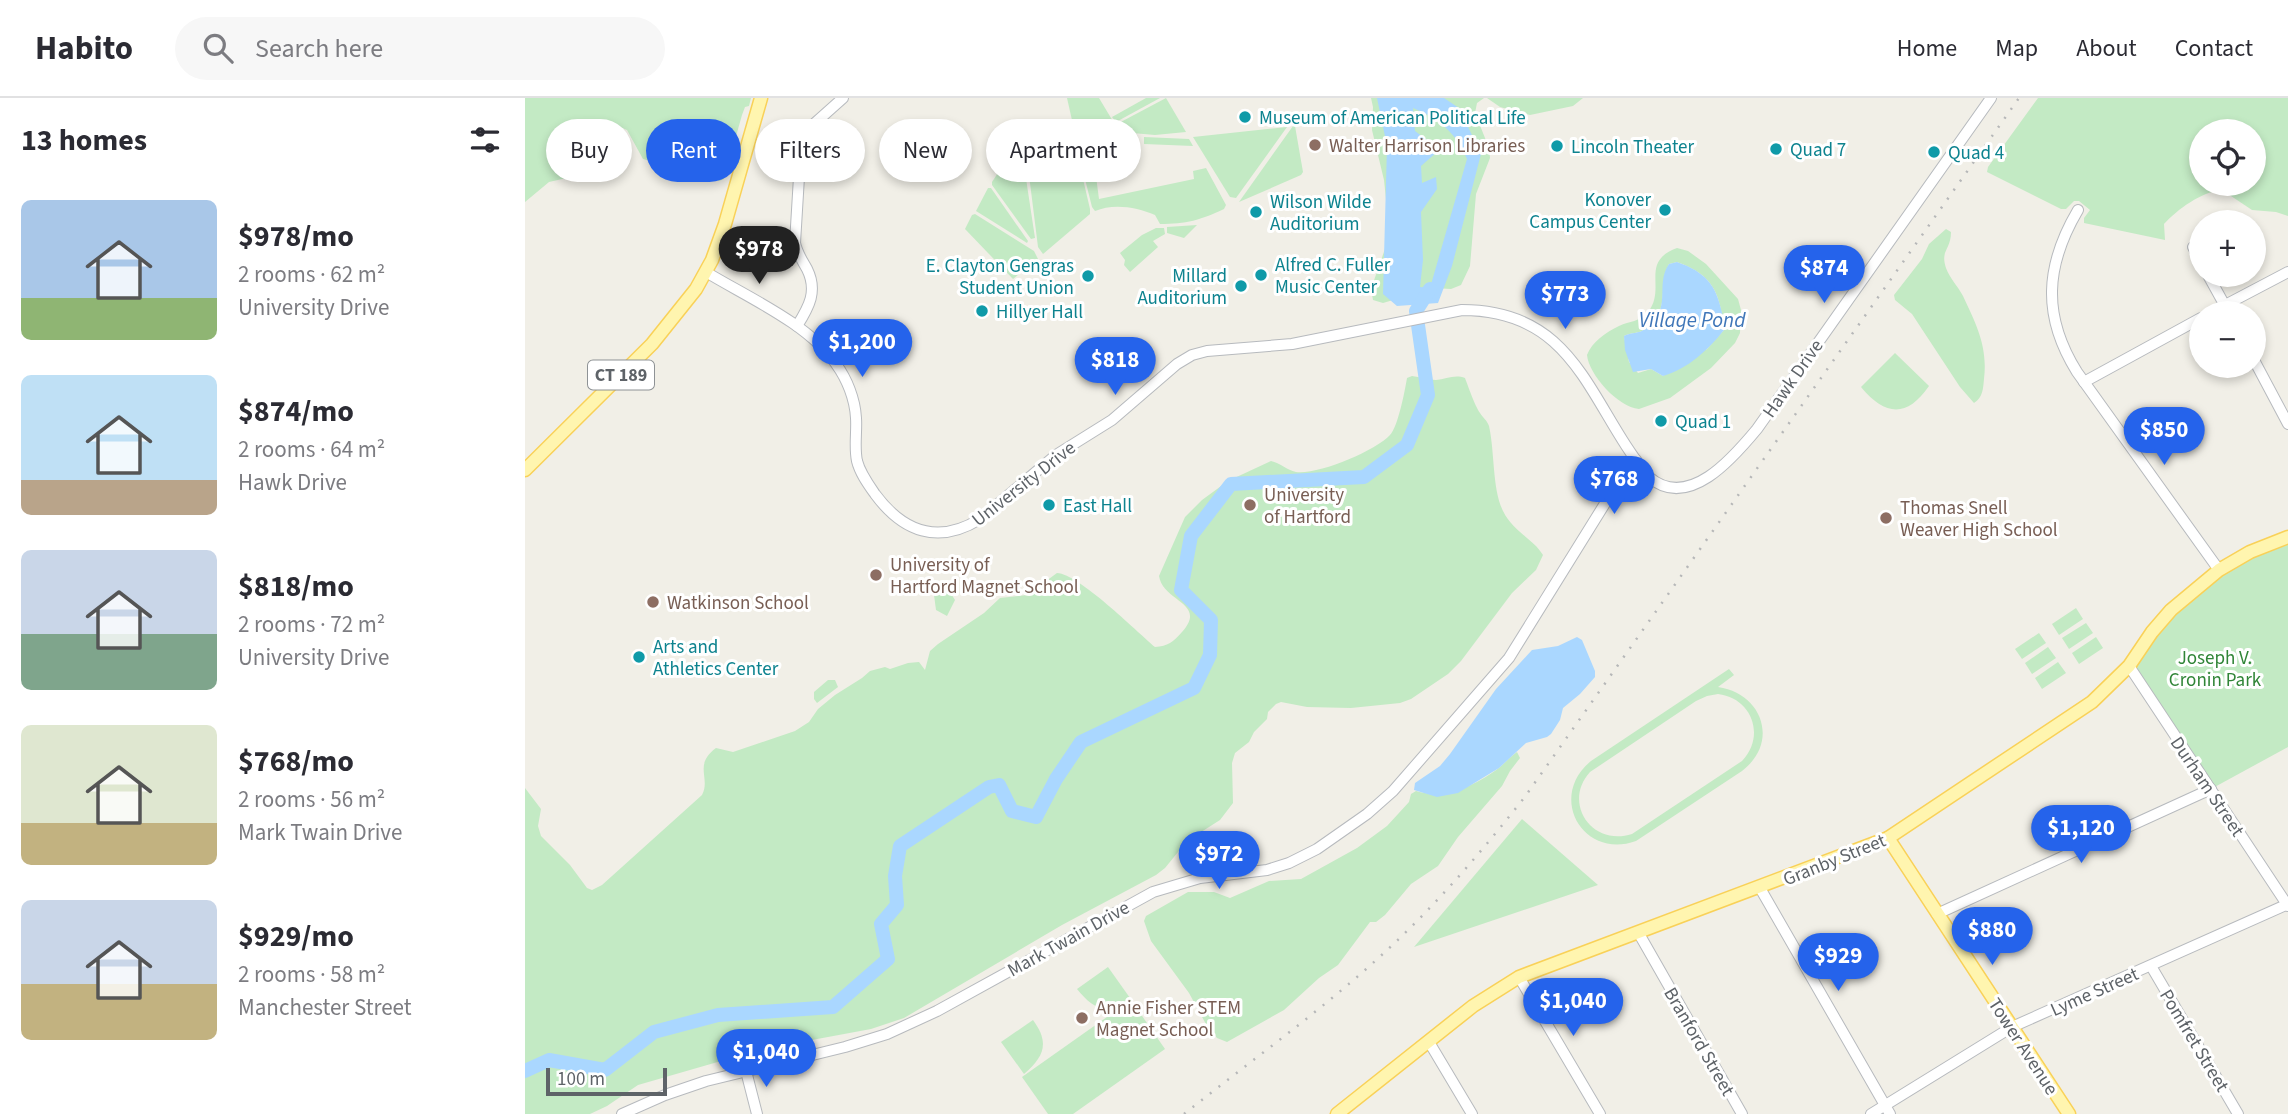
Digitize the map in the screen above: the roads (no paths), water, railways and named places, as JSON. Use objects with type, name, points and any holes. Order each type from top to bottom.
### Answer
[{"type":"main road","name":"CT 189","points":[[525,470],[652,344],[687,302],[706,272],[728,217],[761,98]]},
{"type":"main road","name":"Granby Street","points":[[1337,1114],[1473,1006],[1519,977],[1888,838],[2092,702],[2129,666],[2171,610],[2219,570],[2250,552],[2288,537]]},
{"type":"main road","name":"Tower Avenue","points":[[1888,838],[2069,1114]]},
{"type":"street","points":[[797,326],[810,305],[813,289],[811,278],[799,257],[795,243],[803,146],[810,128],[843,98]]},
{"type":"street","name":"Hawk Drive","points":[[1636,460],[1657,483],[1675,489],[1690,487],[1700,482],[1739,450],[1768,414],[1991,98]]},
{"type":"street","points":[[2078,210],[2062,238],[2053,271],[2052,301],[2059,337],[2069,360],[2084,382],[2219,570]]},
{"type":"street","name":"University Drive","points":[[706,272],[797,326],[828,354],[847,383],[856,417],[857,462],[871,489],[901,521],[925,532],[959,530],[980,519],[1056,455],[1112,420],[1188,357],[1207,351],[1292,344],[1462,310],[1485,311],[1517,320],[1541,332],[1564,350],[1574,361],[1636,460]]},
{"type":"street","points":[[2240,301],[2288,272]]},
{"type":"street","points":[[2084,382],[2189,325]]},
{"type":"street","points":[[2264,378],[2288,424]]},
{"type":"street","name":"Mark Twain Drive","points":[[622,1114],[689,1086],[845,1047],[901,1029],[1153,892],[1201,878],[1249,873],[1280,866],[1310,853],[1372,810],[1401,783],[1509,658],[1627,468],[1636,460]]},
{"type":"street","name":"Durham Street","points":[[2129,666],[2288,905]]},
{"type":"street","points":[[1937,914],[2211,789]]},
{"type":"street","points":[[1760,888],[1887,1110]]},
{"type":"street","name":"Lyme Street","points":[[1871,1114],[1887,1110],[2012,1027],[2288,905]]},
{"type":"street","name":"Branford Street","points":[[1638,932],[1742,1114]]},
{"type":"street","name":"Pomfret Street","points":[[2151,966],[2238,1114]]},
{"type":"street","points":[[1519,977],[1600,1114]]},
{"type":"street","points":[[1429,1042],[1472,1114]]},
{"type":"street","points":[[746,1071],[757,1114]]},
{"type":"water","points":[[1377,98],[1444,98],[1459,108],[1481,154],[1452,266],[1438,303],[1397,306],[1383,294],[1387,146]],"holes":[[[1413,108],[1452,134],[1467,159],[1430,288],[1420,287],[1423,260],[1421,212],[1437,189],[1436,177],[1422,183],[1421,166],[1445,145],[1427,140],[1415,131]]]},
{"type":"water","name":"Village Pond","points":[[1677,262],[1695,270],[1713,287],[1724,320],[1724,330],[1697,358],[1681,369],[1663,376],[1651,369],[1633,372],[1625,350],[1624,336],[1643,331],[1654,321],[1661,305],[1665,272],[1669,264]]},
{"type":"water","points":[[1577,637],[1582,640],[1595,677],[1563,708],[1560,720],[1551,734],[1526,743],[1499,768],[1458,793],[1437,797],[1414,790],[1415,783],[1440,766],[1496,689],[1532,650],[1558,646]]},
{"type":"waterway","points":[[525,1071],[549,1060],[605,1070],[654,1032],[718,1015],[833,1007],[888,959],[881,924],[897,905],[895,876],[900,846],[989,787],[999,785],[1012,811],[1036,817],[1056,779],[1081,742],[1194,688],[1210,655],[1211,620],[1181,590],[1191,536],[1231,484],[1364,477],[1407,445],[1428,395],[1416,311],[1430,289]]},
{"type":"railway","points":[[1184,1114],[1303,1022],[1388,949],[1444,893],[1498,831],[2019,98]]},
{"type":"place","name":"Museum of American Political Life","points":[[1245,117]]},
{"type":"place","name":"Walter Harrison Libraries","points":[[1315,145]]},
{"type":"place","name":"Lincoln Theater","points":[[1557,146]]},
{"type":"place","name":"Quad 7","points":[[1776,149]]},
{"type":"place","name":"Quad 4","points":[[1934,152]]},
{"type":"place","name":"Konover Campus Center","points":[[1665,210]]},
{"type":"place","name":"Wilson Wilde Auditorium","points":[[1256,212]]},
{"type":"place","name":"Alfred C. Fuller Music Center","points":[[1261,275]]},
{"type":"place","name":"E. Clayton Gengras Student Union","points":[[1088,276]]},
{"type":"place","name":"Millard Auditorium","points":[[1241,286]]},
{"type":"place","name":"Hillyer Hall","points":[[982,311]]},
{"type":"place","name":"Quad 1","points":[[1661,421]]},
{"type":"place","name":"East Hall","points":[[1049,505]]},
{"type":"place","name":"University of Hartford","points":[[1250,505]]},
{"type":"place","name":"Thomas Snell Weaver High School","points":[[1886,518]]},
{"type":"place","name":"University of Hartford Magnet School","points":[[876,575]]},
{"type":"place","name":"Watkinson School","points":[[653,602]]},
{"type":"place","name":"Arts and Athletics Center","points":[[639,657]]},
{"type":"place","name":"Annie Fisher STEM Magnet School","points":[[1082,1018]]},
{"type":"park label","name":"Joseph V. Cronin Park","points":[[2215,668]]}]
